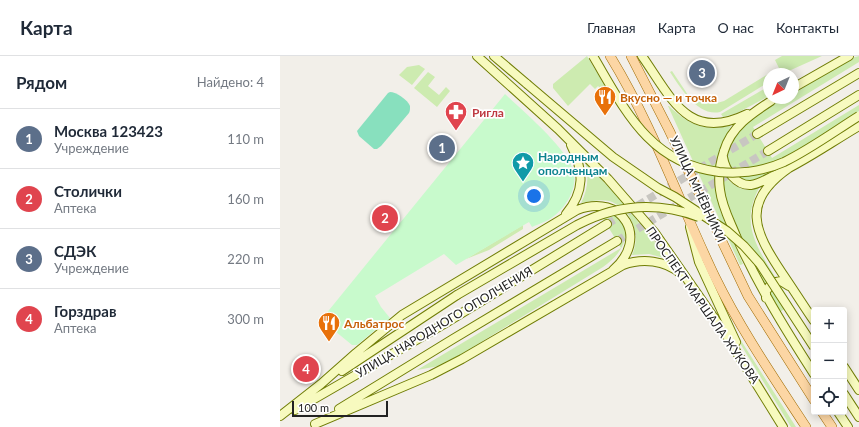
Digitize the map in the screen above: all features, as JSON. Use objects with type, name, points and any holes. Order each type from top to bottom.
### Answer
[{"type":"main road","name":"ПРОСПЕКТ МАРШАЛА ЖУКОВА","points":[[477,56],[558,129],[608,179],[646,223],[696,291],[784,427]]},
{"type":"main road","points":[[494,56],[622,164],[718,225],[744,246],[760,264],[811,343]]},
{"type":"main road","points":[[593,56],[628,114],[644,134],[663,151],[675,159],[700,169],[728,173],[743,173],[771,167],[785,161],[859,116]]},
{"type":"main road","name":"УЛИЦА МНЁВНИКИ","points":[[610,56],[647,126],[688,216]]},
{"type":"main road","name":"УЛИЦА МНЁВНИКИ","points":[[631,56],[670,130],[741,282],[764,323],[811,395]]},
{"type":"main road","points":[[642,56],[678,108],[685,114],[700,121],[717,123],[733,120],[763,104]]},
{"type":"main road","points":[[799,85],[848,56]]},
{"type":"main road","points":[[758,134],[859,73]]},
{"type":"main road","points":[[768,151],[859,94]]},
{"type":"main road","points":[[766,104],[738,126],[724,150],[721,161],[719,181],[722,199],[731,225],[766,298],[811,370]]},
{"type":"main road","points":[[724,150],[724,159],[728,170],[735,179],[745,184],[758,183],[789,168],[859,126]]},
{"type":"main road","points":[[558,129],[574,152],[581,177],[576,200],[562,219]]},
{"type":"main road","points":[[789,168],[772,182],[763,194],[757,207],[756,219],[759,233],[766,248],[811,317]]},
{"type":"main road","points":[[280,417],[402,315],[577,210],[594,206],[607,206],[620,215],[628,226],[630,245],[625,258],[613,270]]},
{"type":"main road","points":[[321,384],[457,295],[592,217],[633,207],[671,209],[690,213],[718,225]]},
{"type":"main road","name":"ПРОСПЕКТ МАРШАЛА ЖУКОВА","points":[[688,216],[733,311],[806,427]]},
{"type":"main road","points":[[688,216],[692,239],[699,262],[758,386]]},
{"type":"main road","name":"УЛИЦА НАРОДНОГО ОПОЛЧЕНИЯ","points":[[280,417],[444,324],[607,224]]},
{"type":"main road","name":"УЛИЦА НАРОДНОГО ОПОЛЧЕНИЯ","points":[[313,426],[453,339],[617,241]]},
{"type":"main road","points":[[313,426],[462,359],[613,270],[634,262],[649,261],[660,263],[678,272],[696,291]]},
{"type":"main road","points":[[766,298],[768,287],[776,281],[781,281],[788,285],[795,293]]},
{"type":"main road","points":[[847,372],[859,390]]},
{"type":"main road","points":[[847,399],[859,417]]},
{"type":"main road","points":[[824,415],[832,427]]},
{"type":"main road","points":[[840,415],[848,427]]},
{"type":"green space","points":[[587,56],[616,104],[598,86],[595,89],[590,84],[568,106],[553,88],[553,84]]},
{"type":"green space","points":[[782,56],[822,56],[795,68],[779,68],[775,60]]},
{"type":"green space","points":[[859,56],[859,62],[799,99],[799,90]]},
{"type":"green space","points":[[419,65],[425,69],[412,85],[399,75],[407,67]]},
{"type":"green space","points":[[672,71],[688,95],[717,103],[724,101],[763,77],[763,86],[720,112],[712,112],[704,110],[690,100],[670,72]]},
{"type":"green space","points":[[428,72],[435,77],[428,86],[439,95],[446,87],[450,91],[437,107],[414,88]]},
{"type":"green space","points":[[763,90],[763,99],[737,113],[723,117],[721,114]]},
{"type":"green space","points":[[390,92],[407,101],[410,106],[410,111],[381,146],[374,149],[359,136],[357,131]]},
{"type":"green space","points":[[505,94],[545,132],[571,164],[574,173],[574,185],[570,197],[563,208],[549,219],[532,227],[529,222],[456,265],[444,254],[375,296],[381,307],[390,318],[357,345],[352,345],[324,322],[323,319],[325,315]]},
{"type":"green space","points":[[772,104],[791,104],[753,127],[772,158],[859,105],[859,111],[856,113],[859,117],[859,122],[767,176],[751,182],[746,182],[733,174],[726,158],[733,140],[743,126]]},
{"type":"green space","points":[[668,106],[684,119],[702,126],[716,128],[731,126],[722,146],[717,164],[715,180],[721,212],[743,264],[740,265]]},
{"type":"green space","points":[[585,162],[619,198],[668,259],[649,254],[632,255],[636,239],[635,231],[629,216],[617,204],[602,200],[581,203],[587,183]]},
{"type":"green space","points":[[723,175],[731,183],[741,189],[749,190],[759,188],[751,209],[752,229],[754,238],[763,257],[792,304],[780,312],[753,263],[735,226],[728,208],[724,191]]},
{"type":"green space","points":[[599,212],[615,213],[626,228],[623,245],[617,255],[608,263],[460,355],[439,366],[417,370],[621,248]]},
{"type":"green space","points":[[523,225],[523,229],[489,250],[466,259]]},
{"type":"green space","points":[[740,339],[796,427],[791,427],[738,340]]},
{"type":"tunnel","points":[[607,224],[757,134]]},
{"type":"tunnel","points":[[617,241],[768,151]]},
{"type":"place","name":"СДЭК","points":[[702,73]]},
{"type":"place","name":"Вкусно — и точка","points":[[605,116]]},
{"type":"place","name":"Ригла","points":[[456,132]]},
{"type":"place","name":"Москва 123423","points":[[442,148]]},
{"type":"place","name":"Народным ополченцам","points":[[523,182]]},
{"type":"place","name":"Столички","points":[[385,218]]},
{"type":"place","name":"Альбатрос","points":[[329,342]]},
{"type":"place","name":"Горздрав","points":[[306,369]]}]
